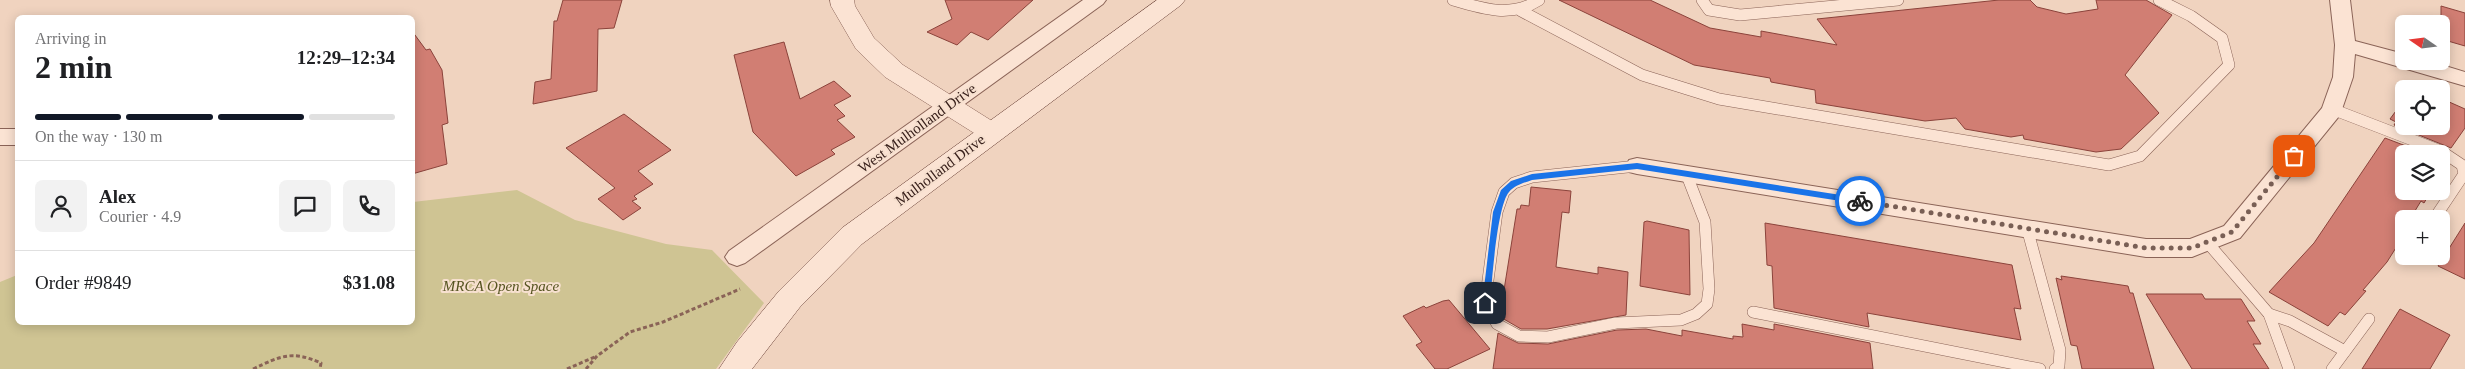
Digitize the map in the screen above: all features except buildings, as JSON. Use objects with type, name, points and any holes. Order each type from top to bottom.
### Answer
[{"type":"main road","points":[[842,0],[843,6],[864,43],[894,70],[948,106],[992,132]]},
{"type":"main road","name":"Mulholland Drive","points":[[735,369],[783,305],[815,269],[852,236],[1173,0]]},
{"type":"street","name":"West Mulholland Drive","points":[[737,257],[1096,0]]},
{"type":"street","points":[[1637,166],[1686,172],[2146,248],[2192,248],[2232,232],[2332,109],[2343,77],[2345,44],[2340,0]]},
{"type":"street","points":[[2345,44],[2395,58]]},
{"type":"street","points":[[2434,70],[2465,79]]},
{"type":"street","points":[[0,137],[15,136]]},
{"type":"lane","points":[[1453,0],[1505,12],[1520,11],[1539,0]]},
{"type":"lane","points":[[1702,0],[1709,10],[1740,15],[1891,0]]},
{"type":"lane","points":[[1520,11],[1642,75],[1719,99],[2108,165],[2140,156],[2229,65],[2222,38],[2192,16],[2158,0]]},
{"type":"lane","points":[[2332,109],[2441,151],[2462,165],[2464,174],[2440,210]]},
{"type":"lane","points":[[1637,166],[1532,177],[1514,183],[1504,192],[1497,212],[1485,303],[1497,324],[1519,336],[1548,337],[1616,323],[1681,320],[1696,314],[1707,304],[1709,289],[1705,222],[1686,172]]},
{"type":"lane","points":[[2027,228],[2060,350],[2059,366],[2055,369]]},
{"type":"lane","points":[[2207,242],[2269,314],[2289,369]]},
{"type":"lane","points":[[1753,312],[2040,369]]},
{"type":"lane","points":[[2269,314],[2290,321],[2345,351]]},
{"type":"lane","points":[[2332,369],[2369,319]]},
{"type":"path","points":[[567,369],[597,356],[630,332],[663,322],[740,289]]},
{"type":"path","points":[[253,369],[286,353],[304,354],[321,363],[320,369]]},
{"type":"path","points":[[586,369],[597,356]]},
{"type":"green space","name":"MRCA Open Space","points":[[517,190],[575,220],[666,244],[712,250],[764,303],[716,369],[0,369],[0,282],[15,276],[15,325],[415,325],[415,202]]},
{"type":"way so far","points":[[1860,201],[2146,248],[2192,248],[2232,232],[2294,156]]},
{"type":"route","points":[[1485,303],[1497,212],[1504,192],[1514,183],[1532,177],[1585,173],[1637,166],[1686,172],[1860,201]]}]
